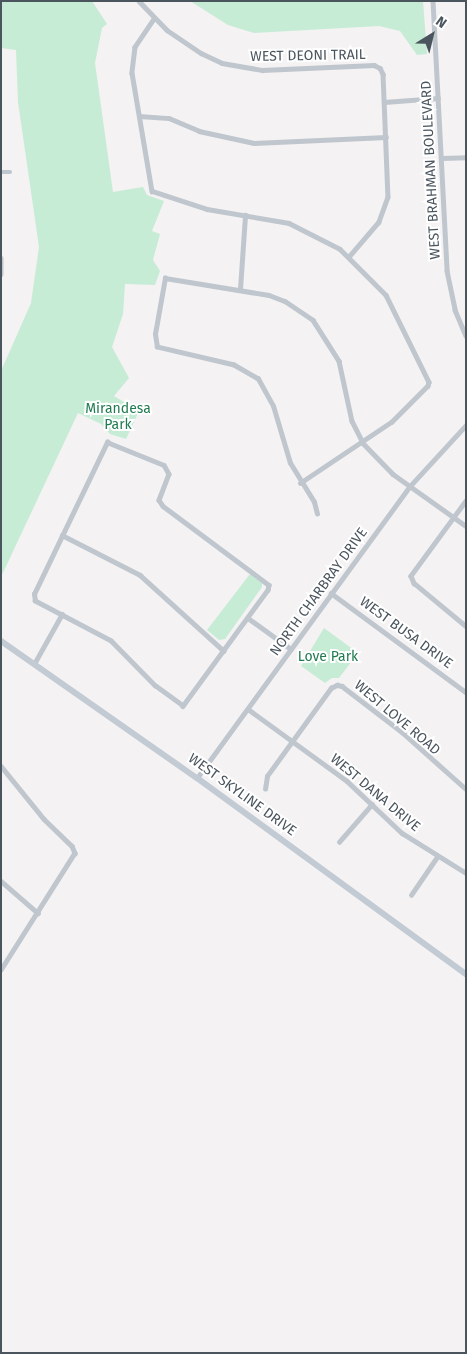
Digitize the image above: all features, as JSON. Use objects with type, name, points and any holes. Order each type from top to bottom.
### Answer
[{"type":"street","name":"WEST DEONI TRAIL","points":[[140,1],[154,19],[201,53],[243,68],[262,70],[374,65],[380,68],[383,74],[384,102]]},
{"type":"street","name":"WEST BRAHMAN BOULEVARD","points":[[433,1],[447,271],[455,310],[466,336]]},
{"type":"street","points":[[154,19],[140,37],[134,54],[132,73],[152,191],[186,204],[289,223],[327,241],[350,256],[386,295],[429,382],[392,422],[301,483]]},
{"type":"street","points":[[350,256],[385,209],[388,185],[384,102],[438,98]]},
{"type":"street","points":[[139,116],[169,118],[199,131],[254,143],[386,137]]},
{"type":"street","points":[[442,158],[466,157]]},
{"type":"street","points":[[1,172],[10,172]]},
{"type":"street","points":[[240,289],[245,215]]},
{"type":"street","points":[[1,258],[1,274]]},
{"type":"street","points":[[317,514],[314,502],[290,463],[273,406],[258,379],[234,364],[157,347],[155,334],[165,278],[240,289],[285,301],[300,310],[323,332],[340,361],[352,422],[363,443],[382,465],[466,526]]},
{"type":"street","name":"NORTH CHARBRAY DRIVE","points":[[197,778],[410,486],[466,424]]},
{"type":"street","points":[[108,442],[168,469],[159,500],[269,585],[268,590],[183,706],[155,686],[111,641],[35,601],[34,594],[62,535],[108,442]]},
{"type":"street","points":[[466,501],[452,516],[411,576],[414,583],[466,626]]},
{"type":"street","points":[[62,535],[140,575],[224,651]]},
{"type":"street","name":"WEST BUSA DRIVE","points":[[332,593],[466,692]]},
{"type":"street","points":[[34,664],[62,614]]},
{"type":"street","points":[[248,618],[291,649]]},
{"type":"street","name":"WEST SKYLINE DRIVE","points":[[1,641],[197,778],[466,974]]},
{"type":"street","name":"WEST LOVE ROAD","points":[[292,741],[331,688],[342,686],[402,732],[466,789]]},
{"type":"street","name":"WEST DANA DRIVE","points":[[248,709],[347,781],[402,832],[436,857],[466,873]]},
{"type":"street","points":[[265,789],[268,776],[292,741]]},
{"type":"street","points":[[1,766],[44,820],[72,846],[75,853],[1,970]]},
{"type":"street","points":[[339,842],[356,818],[372,804]]},
{"type":"street","points":[[411,895],[436,857]]},
{"type":"street","points":[[1,881],[38,913]]},
{"type":"green space","name":"Mirandesa Park","points":[[1,1],[92,1],[107,24],[102,28],[95,63],[113,192],[143,187],[147,195],[164,201],[152,231],[160,234],[153,260],[160,271],[155,285],[125,284],[123,314],[112,347],[129,378],[114,396],[139,411],[126,439],[110,434],[101,424],[78,413],[1,577],[1,371],[31,303],[39,247],[18,102],[16,50],[1,48]]},
{"type":"green space","points":[[190,1],[423,1],[427,54],[417,55],[400,31],[379,26],[254,33],[228,25]]},
{"type":"green space","points":[[250,574],[262,583],[262,587],[225,639],[219,640],[207,630]]},
{"type":"green space","name":"Love Park","points":[[324,628],[358,653],[339,678],[332,678],[325,683],[301,666]]}]
